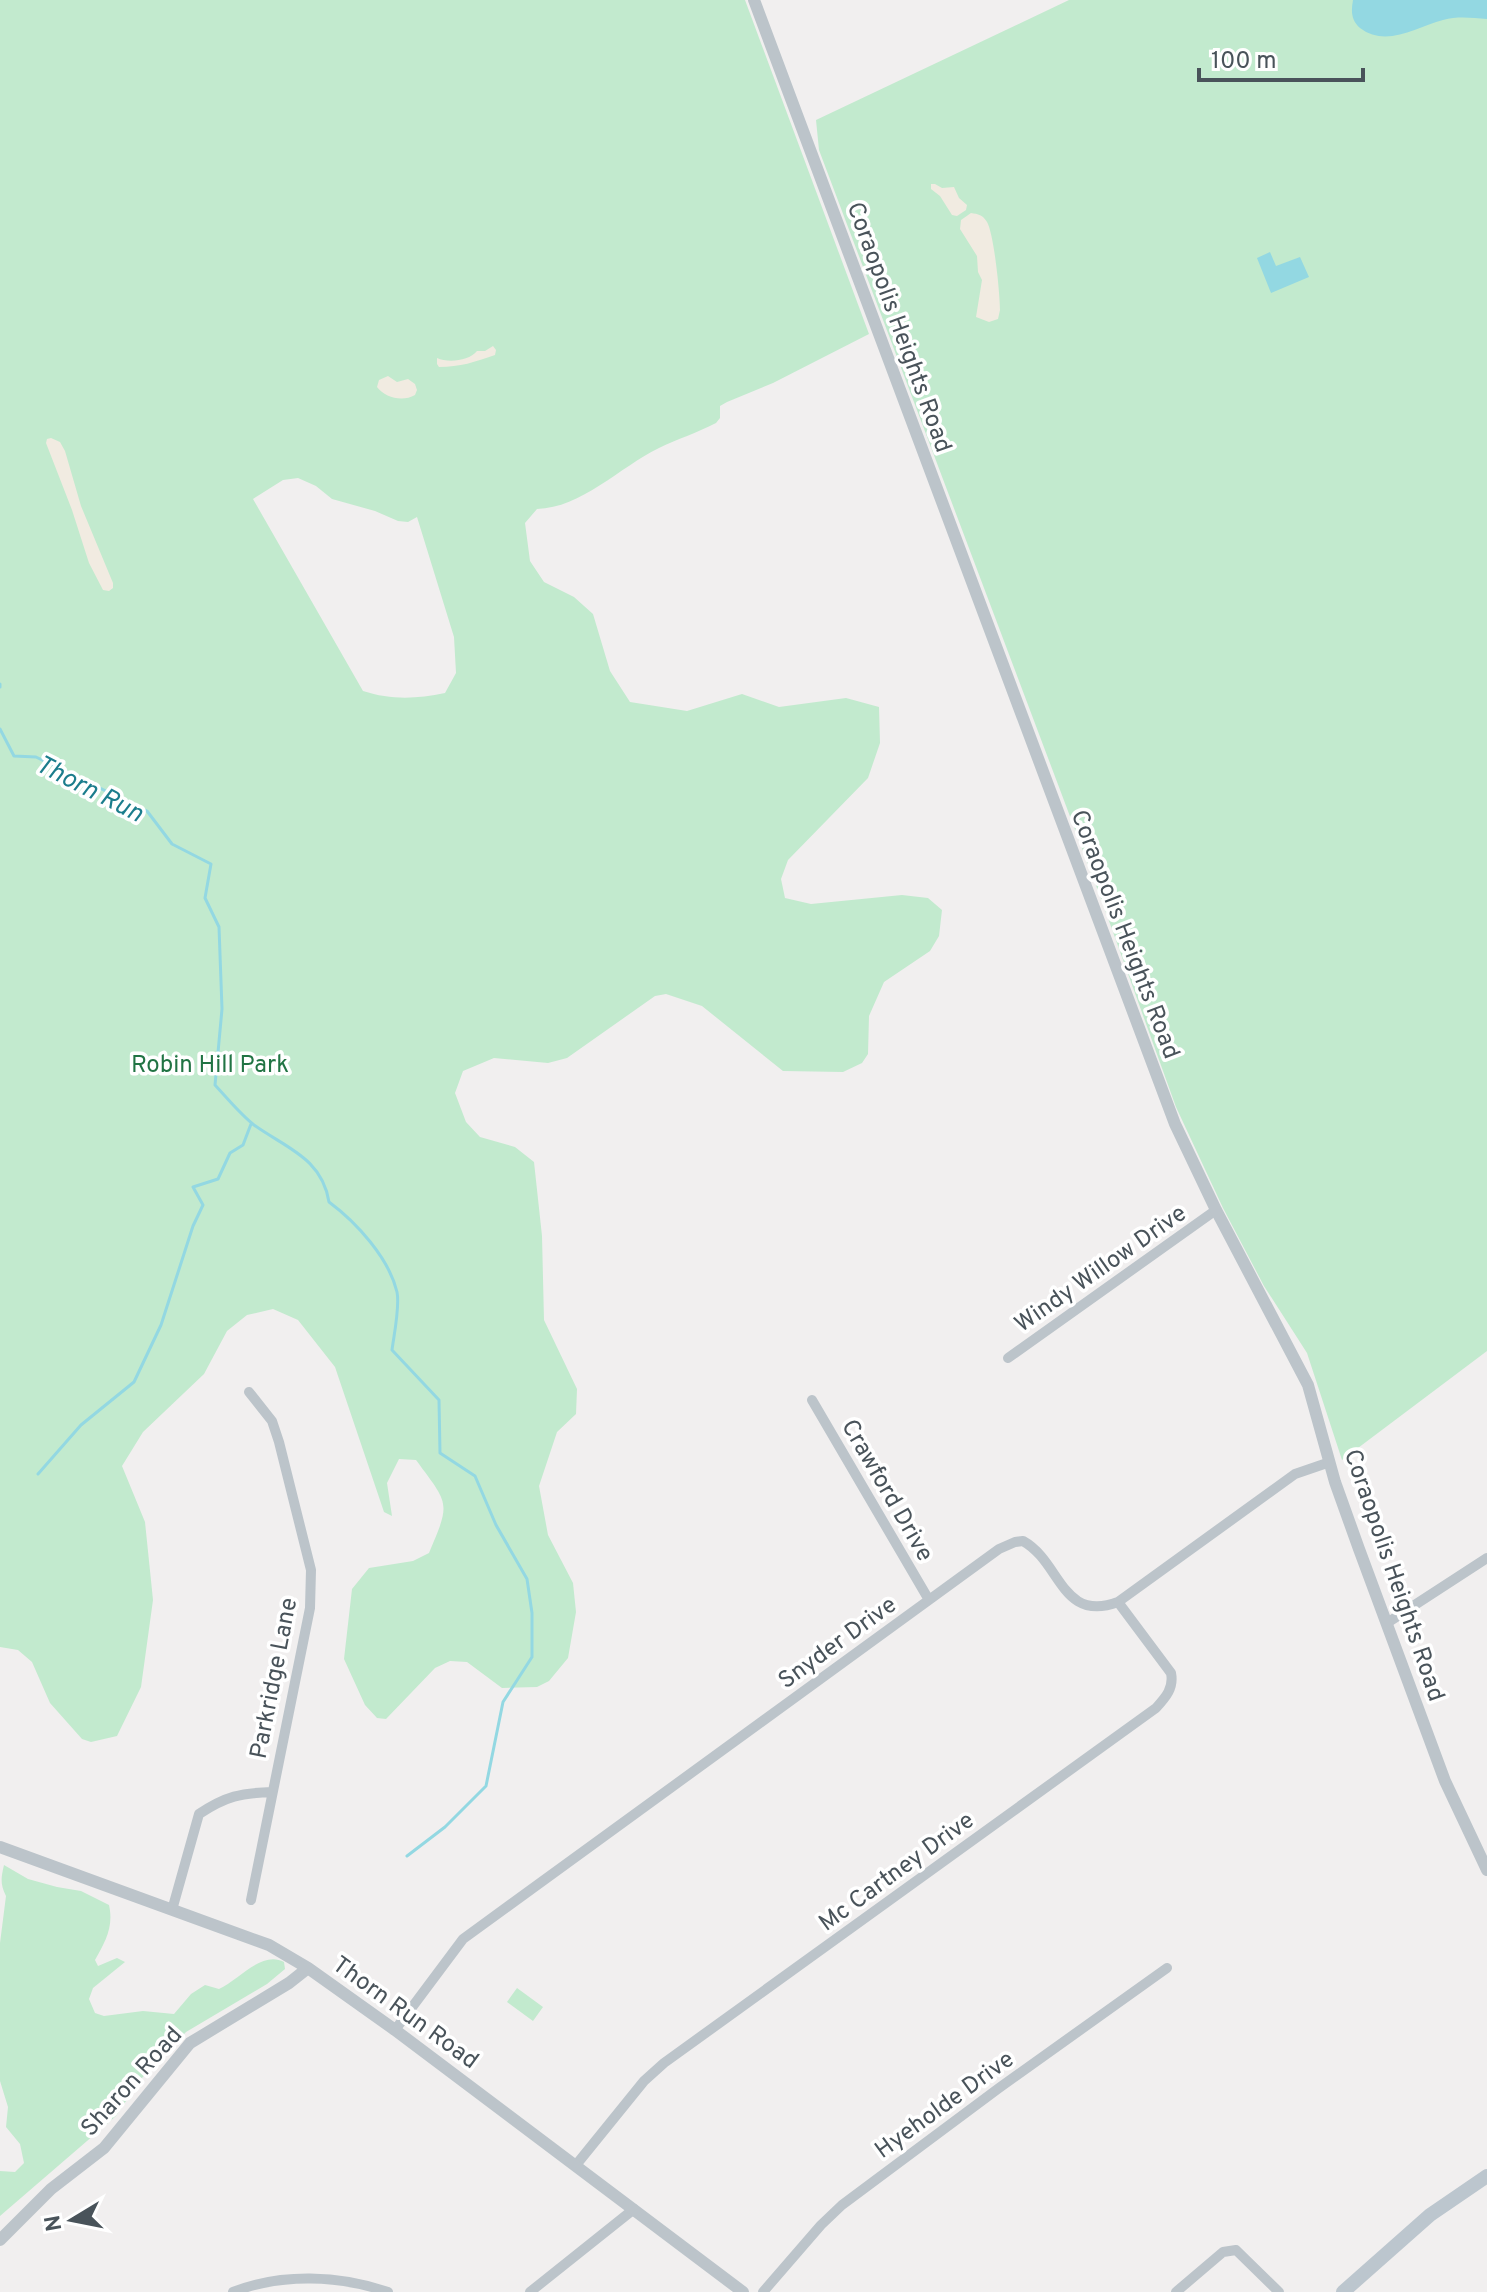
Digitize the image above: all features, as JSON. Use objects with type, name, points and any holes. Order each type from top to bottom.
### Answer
[{"type":"main road","points":[[1343,2292],[1430,2215],[1487,2176]]},
{"type":"street","name":"Coraopolis Heights Road","points":[[754,0],[1138,1030],[1175,1124],[1216,1210],[1308,1385],[1342,1503],[1445,1781],[1487,1870]]},
{"type":"street","name":"Windy Willow Drive","points":[[1008,1358],[1216,1210]]},
{"type":"street","name":"Parkridge Lane","points":[[249,1392],[272,1421],[311,1570],[310,1608],[251,1900]]},
{"type":"street","name":"Crawford Drive","points":[[812,1400],[929,1600]]},
{"type":"street","points":[[1118,1602],[1295,1474],[1330,1462]]},
{"type":"street","name":"Snyder Drive","points":[[395,2030],[463,1939],[999,1549],[1023,1541],[1038,1552],[1080,1604],[1095,1607],[1118,1602]]},
{"type":"street","points":[[1387,1623],[1487,1558]]},
{"type":"street","name":"Mc Cartney Drive","points":[[576,2165],[644,2081],[664,2063],[1156,1708],[1173,1683],[1171,1673],[1118,1602]]},
{"type":"street","name":"Parkridge Lane","points":[[172,1910],[199,1814],[218,1801],[241,1793],[272,1792]]},
{"type":"street","name":"Thorn Run Road","points":[[0,1847],[269,1945],[308,1968],[743,2292]]},
{"type":"street","name":"Sharon Road","points":[[2,2236],[51,2189],[104,2148],[190,2043],[289,1983],[308,1968]]},
{"type":"street","name":"Hyeholde Drive","points":[[763,2292],[842,2205],[978,2102],[1167,1968]]},
{"type":"street","points":[[530,2292],[634,2209]]},
{"type":"street","points":[[1176,2292],[1223,2252],[1236,2250],[1279,2292]]},
{"type":"street","points":[[233,2292],[271,2281],[316,2279],[358,2283],[388,2292]]},
{"type":"green space","name":"Robin Hill Park","points":[[0,0],[745,0],[869,334],[773,383],[727,402],[720,406],[720,418],[716,423],[644,456],[585,494],[553,507],[537,509],[525,523],[530,561],[544,582],[574,597],[593,614],[610,671],[630,702],[687,711],[742,694],[779,707],[846,698],[879,707],[880,743],[868,778],[788,860],[781,879],[785,898],[811,904],[902,895],[928,898],[942,910],[939,936],[930,951],[884,982],[869,1016],[868,1054],[862,1063],[843,1072],[783,1071],[702,1006],[666,994],[655,996],[567,1058],[548,1063],[494,1058],[463,1071],[455,1093],[466,1122],[480,1137],[515,1147],[534,1162],[542,1236],[544,1320],[577,1389],[576,1414],[557,1432],[539,1486],[548,1535],[573,1583],[576,1612],[568,1658],[549,1681],[537,1687],[502,1688],[467,1662],[450,1661],[435,1668],[386,1719],[377,1718],[365,1705],[344,1659],[352,1589],[369,1568],[413,1561],[429,1553],[441,1523],[443,1504],[435,1486],[416,1460],[399,1459],[387,1483],[392,1516],[384,1512],[335,1367],[298,1320],[273,1309],[247,1315],[227,1331],[204,1374],[143,1432],[122,1466],[145,1522],[153,1600],[141,1687],[117,1736],[91,1742],[82,1739],[50,1703],[32,1662],[18,1650],[0,1647]],"holes":[[[298,478],[316,486],[332,499],[398,521],[408,522],[417,517],[454,637],[456,673],[445,693],[404,698],[363,691],[253,499],[283,480]]]},
{"type":"green space","points":[[1069,0],[1487,0],[1487,1351],[1342,1460],[1307,1353],[1264,1286],[1176,1107],[1100,896],[819,150],[816,120]]},
{"type":"green space","points":[[4,1865],[28,1879],[81,1891],[109,1905],[109,1927],[95,1960],[98,1966],[117,1958],[125,1962],[93,1988],[89,1999],[95,2013],[104,2016],[143,2011],[174,2014],[191,1994],[205,1985],[219,1989],[259,1963],[276,1959],[284,1962],[285,1969],[267,1984],[186,2032],[140,2080],[116,2116],[0,2216],[0,2171],[15,2172],[24,2163],[20,2144],[6,2127],[8,2107],[0,2081],[0,1943],[6,1896],[2,1881]]},
{"type":"green space","points":[[517,1988],[543,2007],[533,2021],[507,2002]]},
{"type":"sand","points":[[931,184],[942,188],[954,187],[967,205],[966,210],[957,216],[952,215],[940,196],[931,189]]},
{"type":"sand","points":[[971,213],[980,215],[987,222],[994,251],[1000,310],[998,319],[989,322],[976,317],[982,280],[977,256],[960,229],[961,220]]},
{"type":"sand","points":[[493,346],[495,355],[481,360],[454,366],[439,367],[437,364],[437,358],[452,361],[464,359]]},
{"type":"sand","points":[[388,376],[397,382],[408,379],[415,384],[415,395],[400,398],[385,394],[377,387],[379,380]]},
{"type":"sand","points":[[51,438],[60,442],[65,451],[81,506],[113,583],[109,591],[103,590],[89,563],[46,443]]},
{"type":"water","points":[[1353,0],[1487,0],[1487,19],[1449,19],[1402,34],[1380,36],[1370,34],[1357,25],[1352,15]]},
{"type":"water","points":[[1270,252],[1276,266],[1300,257],[1309,277],[1271,293],[1257,258]]},
{"type":"waterway","name":"Thorn Run","points":[[0,729],[14,756],[36,757],[147,811],[172,844],[211,864],[205,898],[219,927],[222,1009],[215,1085],[254,1125],[311,1164],[325,1187],[329,1202],[360,1230],[387,1266],[398,1298],[392,1350],[439,1400],[440,1453],[475,1476],[496,1525],[527,1579],[532,1613],[532,1657],[503,1702],[486,1786],[445,1827],[407,1856]]},
{"type":"waterway","points":[[38,1474],[81,1425],[134,1382],[161,1325],[193,1226],[203,1205],[193,1187],[218,1179],[230,1153],[243,1145],[251,1124]]}]
